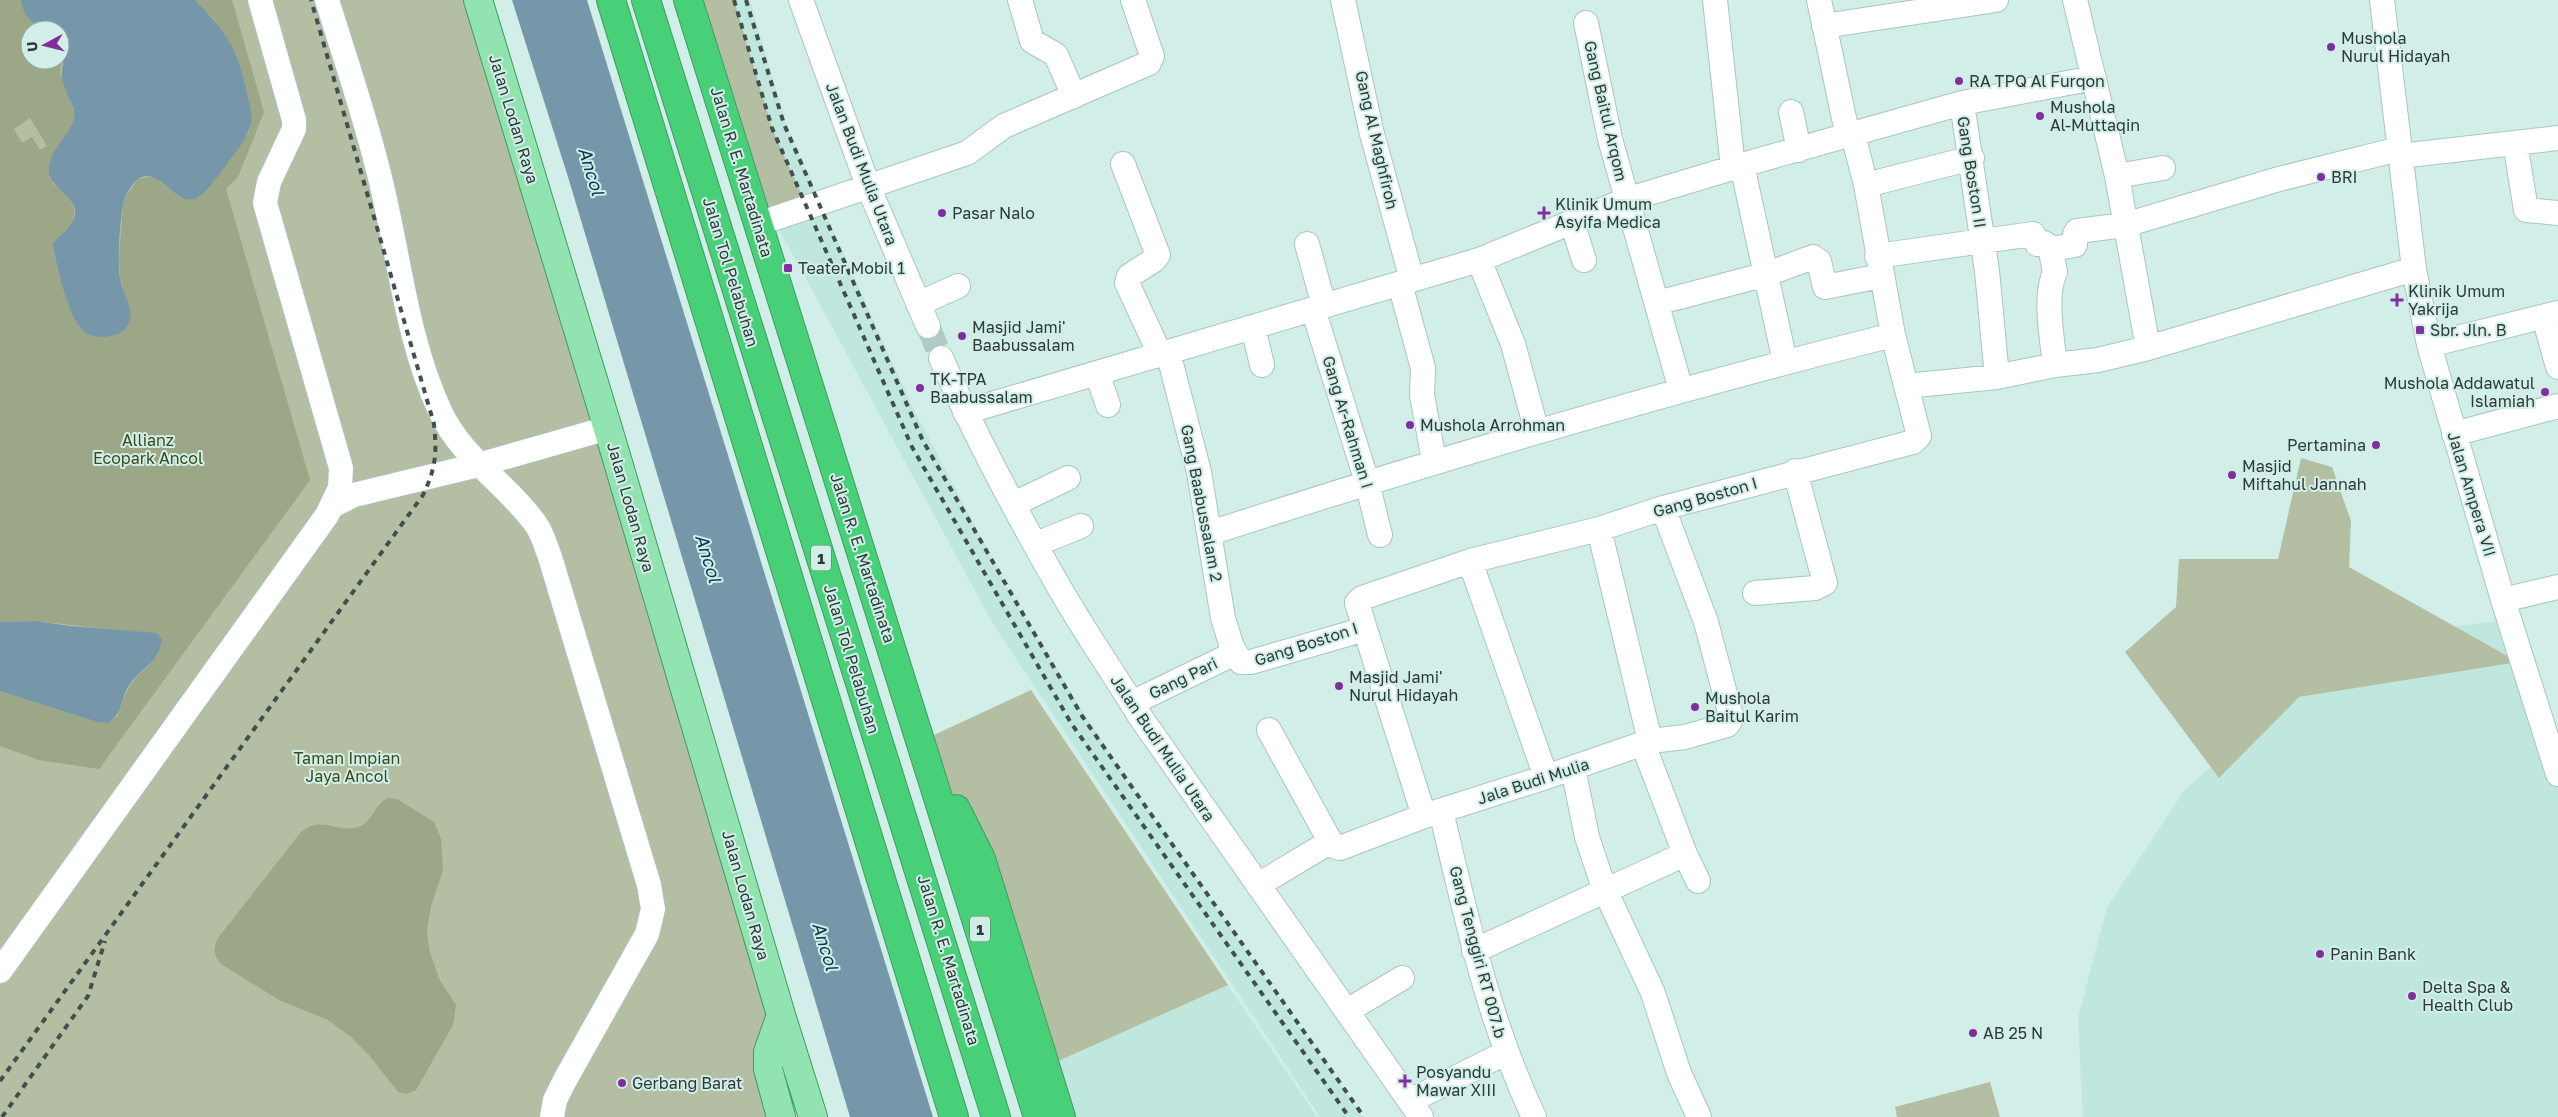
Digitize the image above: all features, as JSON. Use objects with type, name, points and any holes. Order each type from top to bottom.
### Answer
[{"type":"highway","name":"1","points":[[611,0],[954,1117]]},
{"type":"highway","name":"Jalan Tol Pelabuhan","points":[[646,0],[997,1117]]},
{"type":"highway","name":"Jalan R. E. Martadinata","points":[[655,0],[997,1117]]},
{"type":"highway","name":"Jalan R. E. Martadinata","points":[[688,0],[1038,1117]]},
{"type":"highway","points":[[921,741],[981,859],[1061,1117]]},
{"type":"main road","name":"Jalan Lodan Raya","points":[[478,0],[608,428],[781,1015],[813,1117]]},
{"type":"main road","points":[[781,1015],[768,1052],[768,1069],[782,1117]]},
{"type":"street","points":[[0,971],[334,504],[340,488],[341,468],[265,203],[269,182],[294,129],[294,120],[260,0]]},
{"type":"street","points":[[327,0],[377,166],[407,316],[428,382],[440,413],[454,437],[478,465],[526,513],[540,533],[550,557],[649,885],[653,909],[647,934],[565,1080],[555,1100],[552,1117]]},
{"type":"street","name":"Jalan Budi Mulia Utara","points":[[801,0],[868,186],[928,326]]},
{"type":"street","points":[[1020,0],[1032,40],[1056,55],[1074,96]]},
{"type":"street","points":[[758,224],[819,205],[868,186],[967,153],[1004,126],[1151,61],[1133,0]]},
{"type":"street","name":"Gang Al Maghfiroh","points":[[1343,0],[1406,282],[1423,368],[1422,395],[1434,461]]},
{"type":"street","points":[[1715,0],[1737,167],[1767,274],[1785,362]]},
{"type":"street","name":"Gang Boston I","points":[[1235,653],[1245,664],[1365,629],[1357,609],[1357,603],[1362,598],[1470,561],[1599,529],[1663,508],[1795,471],[1913,442],[1919,436],[1893,335],[1879,266],[1866,185],[1851,136],[1819,0]]},
{"type":"street","points":[[1824,26],[1996,0]]},
{"type":"street","points":[[2075,0],[2116,176],[2148,348]]},
{"type":"street","name":"Jalan Ampera VII","points":[[2382,0],[2414,269],[2429,344],[2503,600],[2558,774]]},
{"type":"street","name":"Gang Baitul Arqom","points":[[1586,23],[1602,110],[1681,390]]},
{"type":"street","points":[[965,412],[1479,260],[1626,200],[1737,167],[1962,104],[2094,78]]},
{"type":"street","name":"Gang Boston II","points":[[1962,104],[1972,158],[1983,242],[1997,377]]},
{"type":"street","points":[[1791,112],[1799,150]]},
{"type":"street","points":[[2051,249],[2074,245],[2075,232],[2125,225],[2279,179],[2399,153],[2558,138]]},
{"type":"street","points":[[2515,142],[2526,210],[2530,212],[2558,213]]},
{"type":"street","points":[[1866,185],[1972,158]]},
{"type":"street","name":"Gang Baabussalam 2","points":[[1123,164],[1158,255],[1154,260],[1129,276],[1127,283],[1164,353],[1199,472],[1224,618],[1235,653]]},
{"type":"street","points":[[2116,176],[2163,168]]},
{"type":"street","points":[[1572,222],[1584,260]]},
{"type":"street","points":[[1657,303],[1767,274],[1813,258],[1819,261],[1825,287],[1879,266],[1983,242],[2033,234],[2037,244],[2044,243],[2051,249],[2055,272],[2052,276],[2049,303],[2055,365]]},
{"type":"street","name":"Gang Ar-Rahman I","points":[[1306,244],[1319,308],[1380,535]]},
{"type":"street","points":[[1479,260],[1516,353],[1537,432]]},
{"type":"street","points":[[1906,386],[1997,377],[2055,365],[2098,360],[2148,348],[2414,269]]},
{"type":"street","points":[[918,304],[958,286]]},
{"type":"street","points":[[2429,344],[2551,315],[2558,367]]},
{"type":"street","points":[[1254,327],[1262,365]]},
{"type":"street","points":[[1210,533],[1434,461],[1681,390],[1893,335]]},
{"type":"street","name":"Jalan Budi Mulia Utara","points":[[941,358],[965,412],[1059,587],[1132,702],[1416,1109]]},
{"type":"street","points":[[1097,373],[1108,405]]},
{"type":"street","points":[[2454,434],[2558,406]]},
{"type":"street","points":[[334,504],[354,495],[478,465],[608,428]]},
{"type":"street","points":[[1755,593],[1815,588],[1824,586],[1825,583],[1795,471]]},
{"type":"street","points":[[1014,504],[1068,478]]},
{"type":"street","name":"Jala Budi Mulia","points":[[1270,730],[1330,841],[1334,846],[1340,848],[1433,814],[1647,742],[1685,737],[1727,725],[1731,716],[1706,622],[1663,508]]},
{"type":"street","points":[[1036,544],[1081,526]]},
{"type":"street","points":[[1599,529],[1647,742],[1685,854],[1698,881]]},
{"type":"street","points":[[1470,561],[1546,777]]},
{"type":"street","points":[[2503,600],[2558,587]]},
{"type":"street","name":"Gang Tenggiri RT 007.b","points":[[1365,629],[1433,814],[1506,1053],[1534,1117]]},
{"type":"street","name":"Gang Pari","points":[[1132,702],[1235,653]]},
{"type":"street","points":[[1573,768],[1587,837],[1605,890],[1653,993],[1679,1073],[1699,1117]]},
{"type":"street","points":[[1258,885],[1323,846]]},
{"type":"street","points":[[1474,951],[1685,854]]},
{"type":"street","points":[[1347,1011],[1402,978]]},
{"type":"street","points":[[1416,1109],[1506,1053]]},
{"type":"shaded area","points":[[688,0],[750,0],[787,127],[912,406],[1014,600],[1121,772],[1363,1117],[1320,1117],[993,624],[734,146]]},
{"type":"shaded area","points":[[2498,621],[2518,662],[2558,787],[2558,1117],[2083,1117],[2078,1018],[2107,907],[2184,791],[2318,669],[2418,631]]},
{"type":"shaded area","points":[[1228,985],[1317,1117],[1061,1117],[1045,1067]]},
{"type":"green space","name":"Taman Impian Jaya Ancol","points":[[0,0],[476,0],[781,1015],[781,1117],[0,1117]]},
{"type":"green space","name":"Allianz Ecopark Ancol","points":[[0,0],[21,0],[33,20],[20,20],[20,70],[60,70],[75,115],[71,128],[55,150],[53,184],[68,197],[74,207],[73,219],[70,226],[53,243],[58,272],[79,326],[130,311],[120,277],[119,257],[123,205],[126,196],[138,179],[153,176],[180,197],[199,197],[215,180],[249,132],[217,23],[195,0],[232,0],[264,112],[238,177],[226,189],[310,480],[99,769],[39,760],[0,746],[0,691],[97,722],[117,717],[129,688],[137,676],[150,665],[115,630],[37,621],[0,622]],"holes":[[[30,118],[47,146],[40,150],[32,137],[22,143],[14,129]]]},
{"type":"green space","points":[[688,0],[734,0],[772,128],[808,209],[773,220],[734,146]]},
{"type":"green space","points":[[2301,458],[2332,467],[2351,521],[2349,567],[2518,662],[2299,697],[2219,778],[2125,652],[2176,607],[2179,559],[2278,559]]},
{"type":"green space","points":[[1031,690],[1228,985],[1045,1067],[921,741]]},
{"type":"green space","points":[[389,798],[397,799],[434,822],[441,839],[443,870],[431,906],[427,929],[429,949],[439,979],[456,1005],[453,1025],[416,1090],[406,1094],[398,1092],[369,1055],[351,1037],[328,1020],[279,1000],[221,964],[216,957],[215,951],[218,938],[301,832],[308,827],[321,824],[340,828],[360,826],[369,819],[384,800]]},
{"type":"green space","points":[[1990,1082],[2000,1117],[1897,1117],[1895,1107]]},
{"type":"water","points":[[21,0],[195,0],[223,32],[235,52],[243,77],[251,112],[249,129],[237,150],[207,189],[200,196],[190,200],[181,197],[154,178],[145,176],[136,181],[126,195],[121,223],[119,271],[121,283],[130,308],[130,320],[125,329],[111,336],[100,337],[90,335],[80,328],[75,320],[64,293],[53,243],[69,227],[74,218],[75,210],[68,197],[51,179],[49,172],[49,164],[55,150],[72,125],[74,118],[74,111],[62,78],[62,70],[70,70],[70,20],[30,20],[22,7]]},
{"type":"water","name":"Ancol","points":[[512,0],[587,0],[933,1117],[850,1117],[568,177]]},
{"type":"water","points":[[37,621],[69,626],[157,633],[162,640],[156,656],[128,687],[119,711],[113,719],[108,723],[97,722],[0,691],[0,622]]},
{"type":"tunnel","points":[[928,326],[941,358]]},
{"type":"railway","points":[[0,1081],[423,495],[431,477],[435,452],[434,424],[311,0]]},
{"type":"railway","points":[[734,0],[772,128],[912,447],[1071,723],[1349,1117]]},
{"type":"railway","points":[[746,0],[784,124],[923,441],[1082,716],[1364,1117]]},
{"type":"railway","points":[[2,1117],[88,996],[105,941]]},
{"type":"place","name":"Mushola Nurul Hidayah","points":[[2331,47]]},
{"type":"place","name":"RA TPQ Al Furqon","points":[[1959,81]]},
{"type":"place","name":"Mushola Al-Muttaqin","points":[[2040,116]]},
{"type":"place","name":"BRI","points":[[2321,177]]},
{"type":"place","name":"Pasar Nalo","points":[[942,213]]},
{"type":"place","name":"Klinik Umum Asyifa Medica","points":[[1544,213]]},
{"type":"place","name":"Teater Mobil 1","points":[[788,268]]},
{"type":"place","name":"Klinik Umum Yakrija","points":[[2397,300]]},
{"type":"place","name":"Sbr. Jln. B","points":[[2420,330]]},
{"type":"place","name":"Masjid Jami' Baabussalam","points":[[962,336]]},
{"type":"place","name":"TK-TPA Baabussalam","points":[[920,388]]},
{"type":"place","name":"Mushola Addawatul Islamiah","points":[[2545,392]]},
{"type":"place","name":"Mushola Arrohman","points":[[1410,425]]},
{"type":"place","name":"Pertamina","points":[[2376,445]]},
{"type":"place","name":"Masjid Miftahul Jannah","points":[[2232,475]]},
{"type":"place","name":"Masjid Jami' Nurul Hidayah","points":[[1339,686]]},
{"type":"place","name":"Mushola Baitul Karim","points":[[1695,707]]},
{"type":"place","name":"Panin Bank","points":[[2320,954]]},
{"type":"place","name":"Delta Spa & Health Club","points":[[2412,996]]},
{"type":"place","name":"AB 25 N","points":[[1973,1033]]},
{"type":"place","name":"Posyandu Mawar XIII","points":[[1405,1081]]},
{"type":"place","name":"Gerbang Barat","points":[[622,1083]]}]
